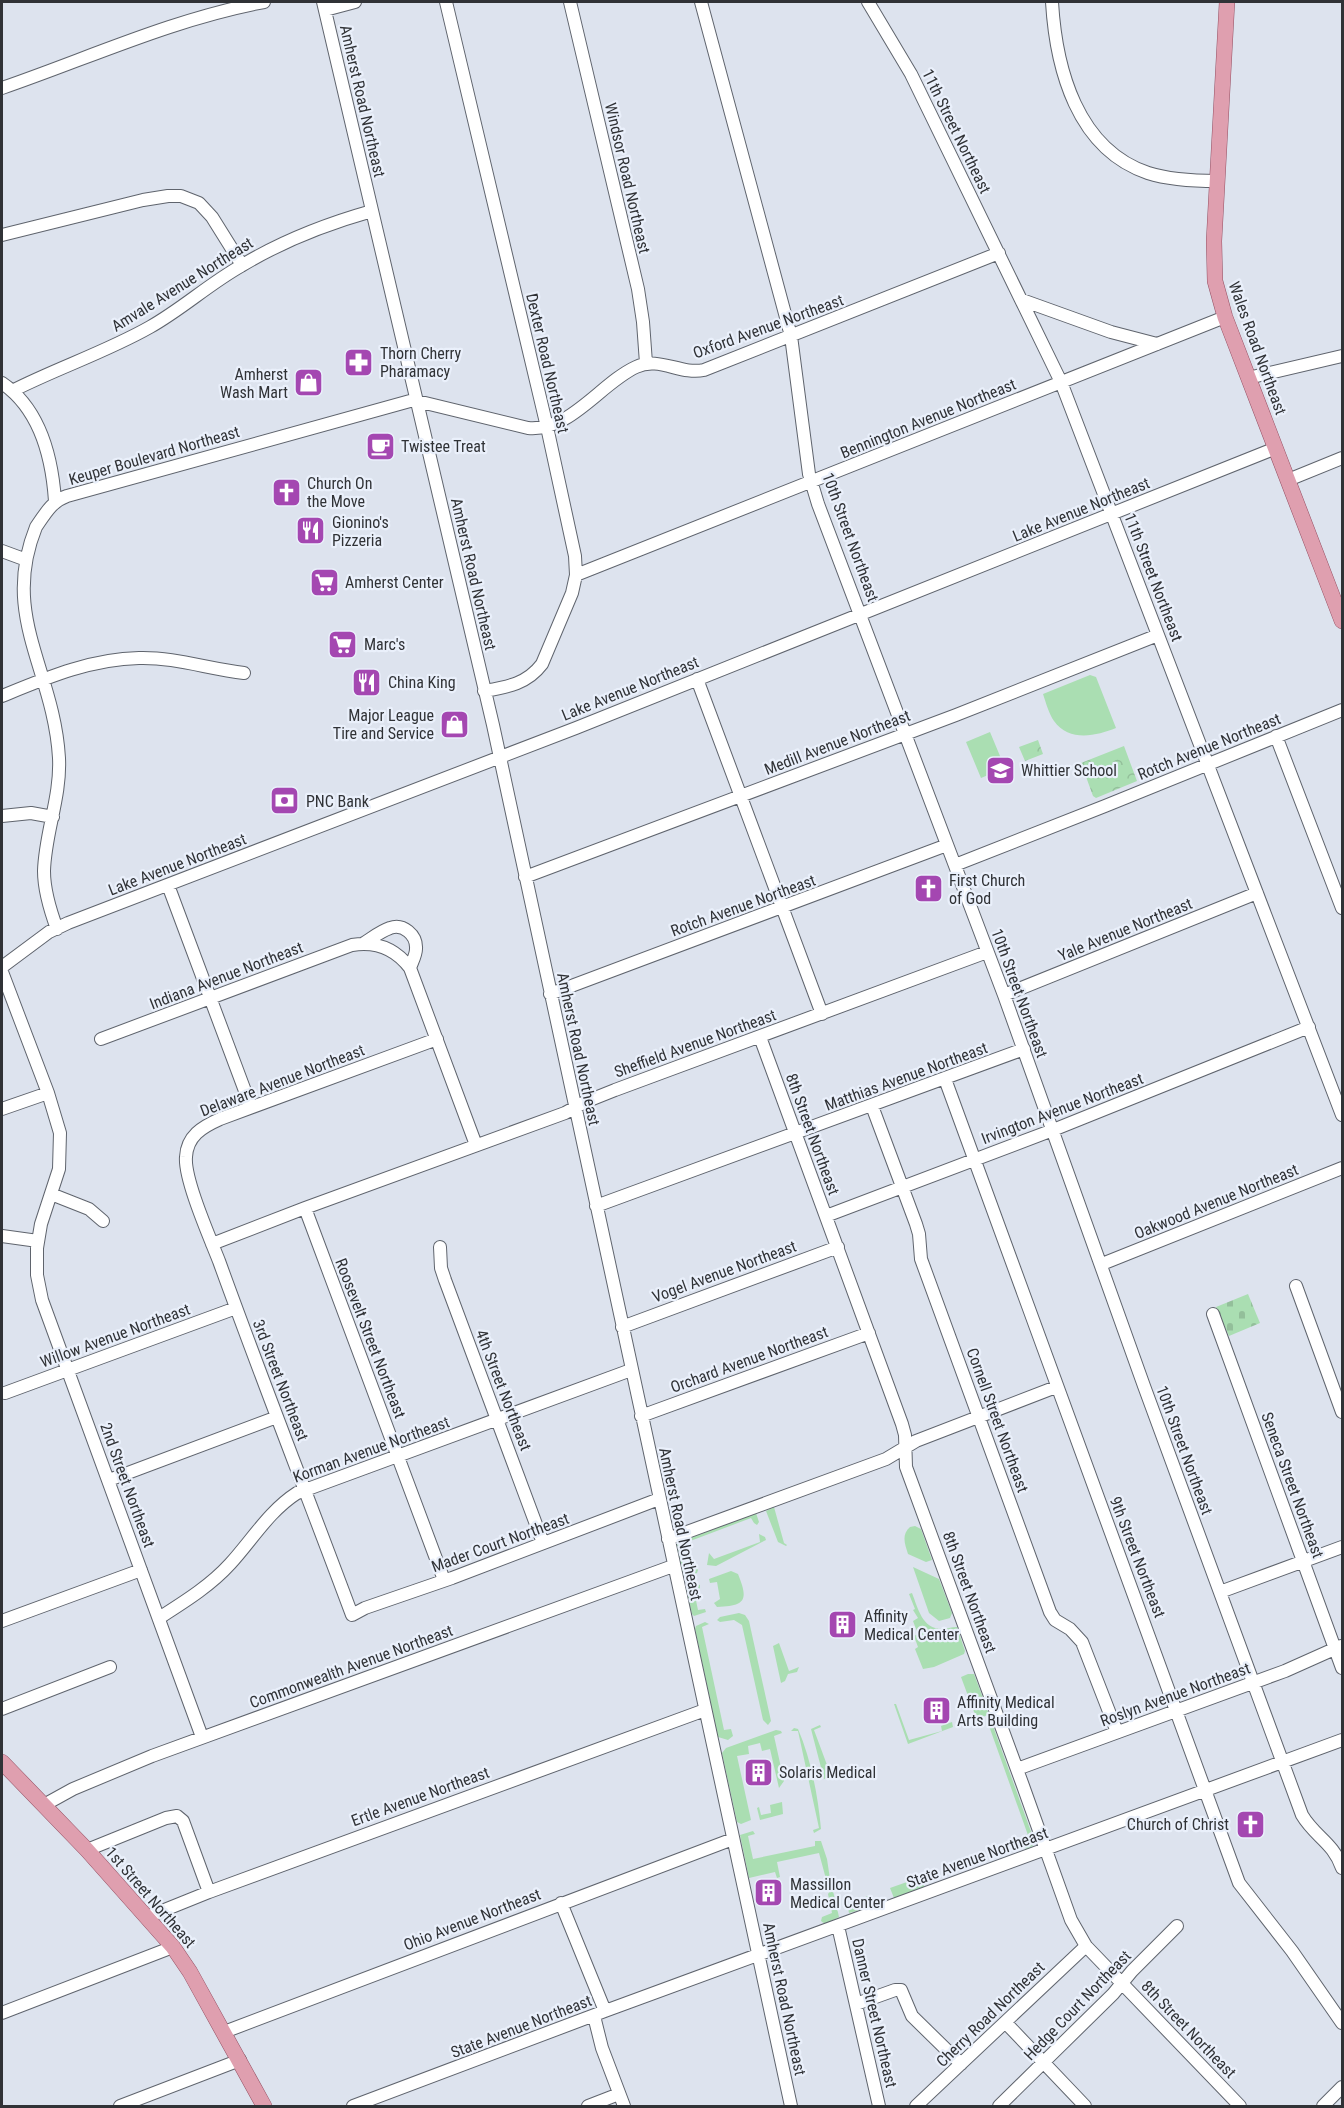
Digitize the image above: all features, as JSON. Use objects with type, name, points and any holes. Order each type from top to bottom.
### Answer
[{"type":"main road","name":"Wales Road Northeast","points":[[1227,2],[1214,273],[1225,317],[1342,621]]},
{"type":"main road","name":"1st Street Northeast","points":[[2,1762],[87,1850],[173,1947],[190,1972],[264,2106]]},
{"type":"street","points":[[2,88],[173,25],[222,10],[264,2]]},
{"type":"street","points":[[324,6],[356,2]]},
{"type":"street","name":"Dexter Road Northeast","points":[[446,2],[547,427],[573,544],[576,574],[564,614],[536,673],[510,686],[484,691]]},
{"type":"street","name":"Windsor Road Northeast","points":[[570,2],[641,305],[646,363]]},
{"type":"street","name":"10th Street Northeast","points":[[701,2],[791,336],[811,482],[1004,995],[1144,1386],[1302,1815],[1313,1831],[1333,1847],[1342,1868]]},
{"type":"street","name":"11th Street Northeast","points":[[868,2],[911,74],[1061,382],[1309,1027],[1339,1093],[1342,1115]]},
{"type":"street","points":[[1052,2],[1056,42],[1068,89],[1079,112],[1099,140],[1123,160],[1148,173],[1172,178],[1217,181]]},
{"type":"street","name":"Amherst Road Northeast","points":[[324,6],[499,758],[792,2106]]},
{"type":"street","points":[[2,236],[142,200],[181,196],[193,200],[204,208],[220,228],[242,265]]},
{"type":"street","name":"Amvale Avenue Northeast","points":[[12,391],[48,372],[128,339],[173,313],[242,265],[294,238],[372,211]]},
{"type":"street","name":"Oxford Avenue Northeast","points":[[646,363],[659,363],[688,372],[696,371],[791,336],[999,253]]},
{"type":"street","points":[[1022,300],[1118,334],[1157,344]]},
{"type":"street","name":"Bennington Avenue Northeast","points":[[576,574],[1225,317]]},
{"type":"street","points":[[1248,378],[1342,356]]},
{"type":"street","points":[[417,401],[528,428],[547,427],[564,419],[631,370],[646,363]]},
{"type":"street","points":[[2,382],[31,412],[41,432],[50,464],[55,501]]},
{"type":"street","name":"Keuper Boulevard Northeast","points":[[57,929],[50,910],[44,880],[45,852],[58,794],[59,759],[55,731],[40,681],[22,636],[14,601],[15,580],[30,537],[55,501],[67,496],[354,415],[417,401]]},
{"type":"street","name":"Lake Avenue Northeast","points":[[2,969],[49,932],[499,758],[1276,448]]},
{"type":"street","points":[[1288,480],[1342,458]]},
{"type":"street","points":[[2,551],[21,558]]},
{"type":"street","name":"Medill Avenue Northeast","points":[[525,877],[741,797],[1158,635]]},
{"type":"street","points":[[2,696],[91,663],[140,658],[174,660],[210,669],[244,673]]},
{"type":"street","points":[[697,679],[822,1014]]},
{"type":"street","name":"Rotch Avenue Northeast","points":[[955,865],[1342,710]]},
{"type":"street","points":[[1276,736],[1342,908]]},
{"type":"street","points":[[2,816],[31,813],[53,817]]},
{"type":"street","name":"Rotch Avenue Northeast","points":[[550,994],[947,845]]},
{"type":"street","points":[[168,885],[250,1107]]},
{"type":"street","name":"Yale Avenue Northeast","points":[[1004,995],[1257,893]]},
{"type":"street","name":"Indiana Avenue Northeast","points":[[101,1040],[352,945],[364,943],[390,928],[404,929],[411,934],[416,952],[410,968]]},
{"type":"street","points":[[364,943],[387,948],[410,968],[476,1145]]},
{"type":"street","name":"Sheffield Avenue Northeast","points":[[212,1244],[575,1108],[634,1083],[987,952]]},
{"type":"street","name":"2nd Street Northeast","points":[[2,969],[48,1093],[57,1122],[60,1143],[59,1169],[41,1224],[38,1241],[36,1262],[39,1287],[202,1737]]},
{"type":"street","name":"Irvington Avenue Northeast","points":[[826,1216],[974,1161],[1309,1027]]},
{"type":"street","name":"8th Street Northeast","points":[[760,1037],[902,1424],[905,1435],[906,1467],[1071,1920],[1086,1946],[1240,2106]]},
{"type":"street","name":"Delaware Avenue Northeast","points":[[193,1190],[186,1158],[188,1146],[194,1135],[206,1125],[437,1039]]},
{"type":"street","name":"Matthias Avenue Northeast","points":[[596,1206],[1023,1049]]},
{"type":"street","name":"9th Street Northeast","points":[[945,1079],[1239,1883],[1292,1951],[1342,2023]]},
{"type":"street","points":[[2,1109],[48,1093]]},
{"type":"street","name":"Cornell Street Northeast","points":[[872,1106],[920,1234],[921,1260],[1050,1612],[1055,1620],[1070,1629],[1082,1642],[1118,1732]]},
{"type":"street","name":"Oakwood Avenue Northeast","points":[[1102,1264],[1342,1168]]},
{"type":"street","name":"3rd Street Northeast","points":[[193,1190],[352,1615]]},
{"type":"street","points":[[51,1194],[89,1209],[104,1221]]},
{"type":"street","name":"Roosevelt Street Northeast","points":[[305,1208],[444,1580]]},
{"type":"street","points":[[2,1236],[38,1241]]},
{"type":"street","name":"4th Street Northeast","points":[[440,1247],[441,1268],[445,1280],[543,1543]]},
{"type":"street","name":"Vogel Avenue Northeast","points":[[622,1327],[838,1247]]},
{"type":"street","points":[[1296,1286],[1342,1412]]},
{"type":"street","name":"Willow Avenue Northeast","points":[[5,1394],[236,1308]]},
{"type":"street","name":"Seneca Street Northeast","points":[[1213,1314],[1303,1561],[1339,1647],[1342,1668]]},
{"type":"street","name":"Orchard Avenue Northeast","points":[[641,1416],[869,1333]]},
{"type":"street","name":"Korman Avenue Northeast","points":[[159,1618],[218,1576],[279,1505],[305,1490],[631,1370]]},
{"type":"street","points":[[668,1539],[886,1459],[916,1441],[1056,1387]]},
{"type":"street","points":[[109,1480],[277,1417]]},
{"type":"street","name":"Mader Court Northeast","points":[[352,1615],[365,1608],[659,1500]]},
{"type":"street","points":[[1220,1592],[1342,1547]]},
{"type":"street","name":"Commonwealth Avenue Northeast","points":[[44,1805],[73,1789],[131,1764],[202,1737],[674,1566]]},
{"type":"street","points":[[2,1621],[141,1570]]},
{"type":"street","name":"Roslyn Avenue Northeast","points":[[1017,1769],[1254,1683],[1339,1647]]},
{"type":"street","points":[[2,1709],[110,1667]]},
{"type":"street","name":"Ertle Avenue Northeast","points":[[147,1917],[208,1892],[705,1710]]},
{"type":"street","name":"State Avenue Northeast","points":[[353,2106],[1342,1740]]},
{"type":"street","points":[[87,1850],[166,1818],[177,1816],[183,1821],[208,1892]]},
{"type":"street","name":"Ohio Avenue Northeast","points":[[224,2032],[733,1839]]},
{"type":"street","points":[[561,1903],[600,2014],[602,2048],[624,2106]]},
{"type":"street","name":"Danner Street Northeast","points":[[838,1926],[879,2106]]},
{"type":"street","name":"Hedge Court Northeast","points":[[999,2106],[1177,1926]]},
{"type":"street","name":"Cherry Road Northeast","points":[[924,2104],[1005,2022],[1086,1946]]},
{"type":"street","points":[[2,2013],[173,1947]]},
{"type":"street","points":[[856,2004],[901,1990],[912,2016],[962,2064]]},
{"type":"street","points":[[1005,2022],[1085,2106]]},
{"type":"street","points":[[120,2106],[240,2060]]},
{"type":"street","points":[[1323,2106],[1342,2087]]},
{"type":"street","points":[[588,2106],[619,2094]]},
{"type":"green space","points":[[1090,675],[1096,677],[1116,728],[1092,735],[1075,735],[1060,728],[1052,718],[1043,694]]},
{"type":"green space","points":[[990,732],[1005,768],[981,778],[966,742]]},
{"type":"green space","points":[[1038,740],[1043,754],[1025,761],[1019,747]]},
{"type":"green space","points":[[1124,746],[1137,781],[1096,798],[1093,796],[1081,763]]},
{"type":"green space","points":[[1248,1294],[1260,1323],[1229,1336],[1216,1307]]},
{"type":"green space","points":[[774,1507],[786,1546],[778,1542],[766,1511]]},
{"type":"green space","points":[[756,1513],[759,1522],[757,1525],[751,1518],[685,1543],[689,1568],[695,1566],[698,1570],[697,1573],[688,1576],[683,1575],[677,1543]]},
{"type":"green space","points":[[915,1526],[921,1529],[932,1560],[926,1562],[908,1554],[905,1536],[910,1527]]},
{"type":"green space","points":[[759,1534],[766,1540],[716,1566],[707,1565],[709,1553],[714,1559],[760,1542]]},
{"type":"green space","points":[[913,1567],[939,1579],[952,1613],[950,1618],[939,1621],[929,1613]]},
{"type":"green space","points":[[731,1571],[738,1574],[744,1595],[739,1603],[717,1607],[714,1603],[720,1599],[717,1582],[710,1583],[709,1579]]},
{"type":"green space","points":[[697,1584],[700,1588],[694,1591],[698,1610],[705,1609],[706,1612],[694,1616],[686,1589]]},
{"type":"green space","points":[[912,1593],[925,1622],[935,1628],[957,1627],[964,1654],[934,1667],[923,1669],[915,1649],[918,1647],[914,1636],[918,1634],[913,1621],[918,1618],[913,1610],[915,1609],[909,1594]]},
{"type":"green space","points":[[739,1613],[745,1615],[749,1621],[771,1721],[768,1725],[763,1720],[742,1625],[734,1620],[720,1622],[717,1620],[720,1617]]},
{"type":"green space","points":[[705,1622],[709,1624],[702,1627],[724,1730],[731,1729],[733,1736],[728,1740],[718,1737],[695,1629],[696,1626]]},
{"type":"green space","points":[[779,1643],[789,1671],[799,1667],[797,1672],[788,1674],[785,1681],[781,1683],[773,1646]]},
{"type":"green space","points":[[974,1674],[989,1714],[977,1720],[961,1677]]},
{"type":"green space","points":[[894,1704],[896,1704],[909,1740],[942,1731],[941,1726],[952,1722],[953,1727],[908,1744]]},
{"type":"green space","points":[[820,1725],[821,1727],[814,1730],[830,1773],[837,1771],[838,1773],[824,1779],[811,1729]]},
{"type":"green space","points":[[989,1726],[993,1726],[1034,1840],[1033,1846],[1026,1849],[1023,1845],[1029,1838]]},
{"type":"green space","points":[[794,1728],[798,1729],[803,1741],[816,1791],[821,1829],[814,1833],[813,1830],[819,1828],[798,1731],[791,1731]]},
{"type":"green space","points":[[776,1730],[782,1733],[774,1736],[784,1781],[779,1788],[770,1749],[762,1751],[760,1743],[748,1746],[749,1754],[737,1756],[751,1820],[741,1824],[737,1822],[722,1753],[726,1748]]},
{"type":"green space","points":[[782,1802],[783,1814],[760,1820],[757,1808],[759,1807],[761,1815],[771,1813],[770,1805]]},
{"type":"green space","points":[[753,1831],[755,1834],[748,1836],[753,1859],[815,1846],[815,1841],[821,1841],[830,1879],[826,1879],[819,1853],[777,1862],[780,1877],[777,1878],[775,1872],[749,1878],[740,1835]]},
{"type":"green space","points":[[921,1877],[924,1880],[924,1887],[894,1898],[890,1888]]},
{"type":"green space","points":[[833,1891],[839,1917],[825,1924],[821,1921],[822,1917],[832,1913],[828,1894]]},
{"type":"green space","points":[[868,1896],[872,1907],[849,1913],[847,1904]]},
{"type":"place","name":"Thorn Cherry Pharamacy","points":[[359,362]]},
{"type":"place","name":"Amherst Wash Mart","points":[[309,383]]},
{"type":"place","name":"Twistee Treat","points":[[380,446]]},
{"type":"place","name":"Church On the Move","points":[[286,492]]},
{"type":"place","name":"Gionino's Pizzeria","points":[[311,531]]},
{"type":"place","name":"Amherst Center","points":[[324,582]]},
{"type":"place","name":"Marc's","points":[[343,644]]},
{"type":"place","name":"China King","points":[[367,682]]},
{"type":"place","name":"Major League Tire and Service","points":[[455,724]]},
{"type":"place","name":"Whittier School","points":[[1000,770]]},
{"type":"place","name":"PNC Bank","points":[[285,801]]},
{"type":"place","name":"First Church of God","points":[[928,889]]},
{"type":"place","name":"Affinity Medical Center","points":[[843,1625]]},
{"type":"place","name":"Affinity Medical Arts Building","points":[[936,1711]]},
{"type":"place","name":"Solaris Medical","points":[[758,1772]]},
{"type":"place","name":"Church of Christ","points":[[1250,1824]]},
{"type":"place","name":"Massillon Medical Center","points":[[769,1893]]}]
